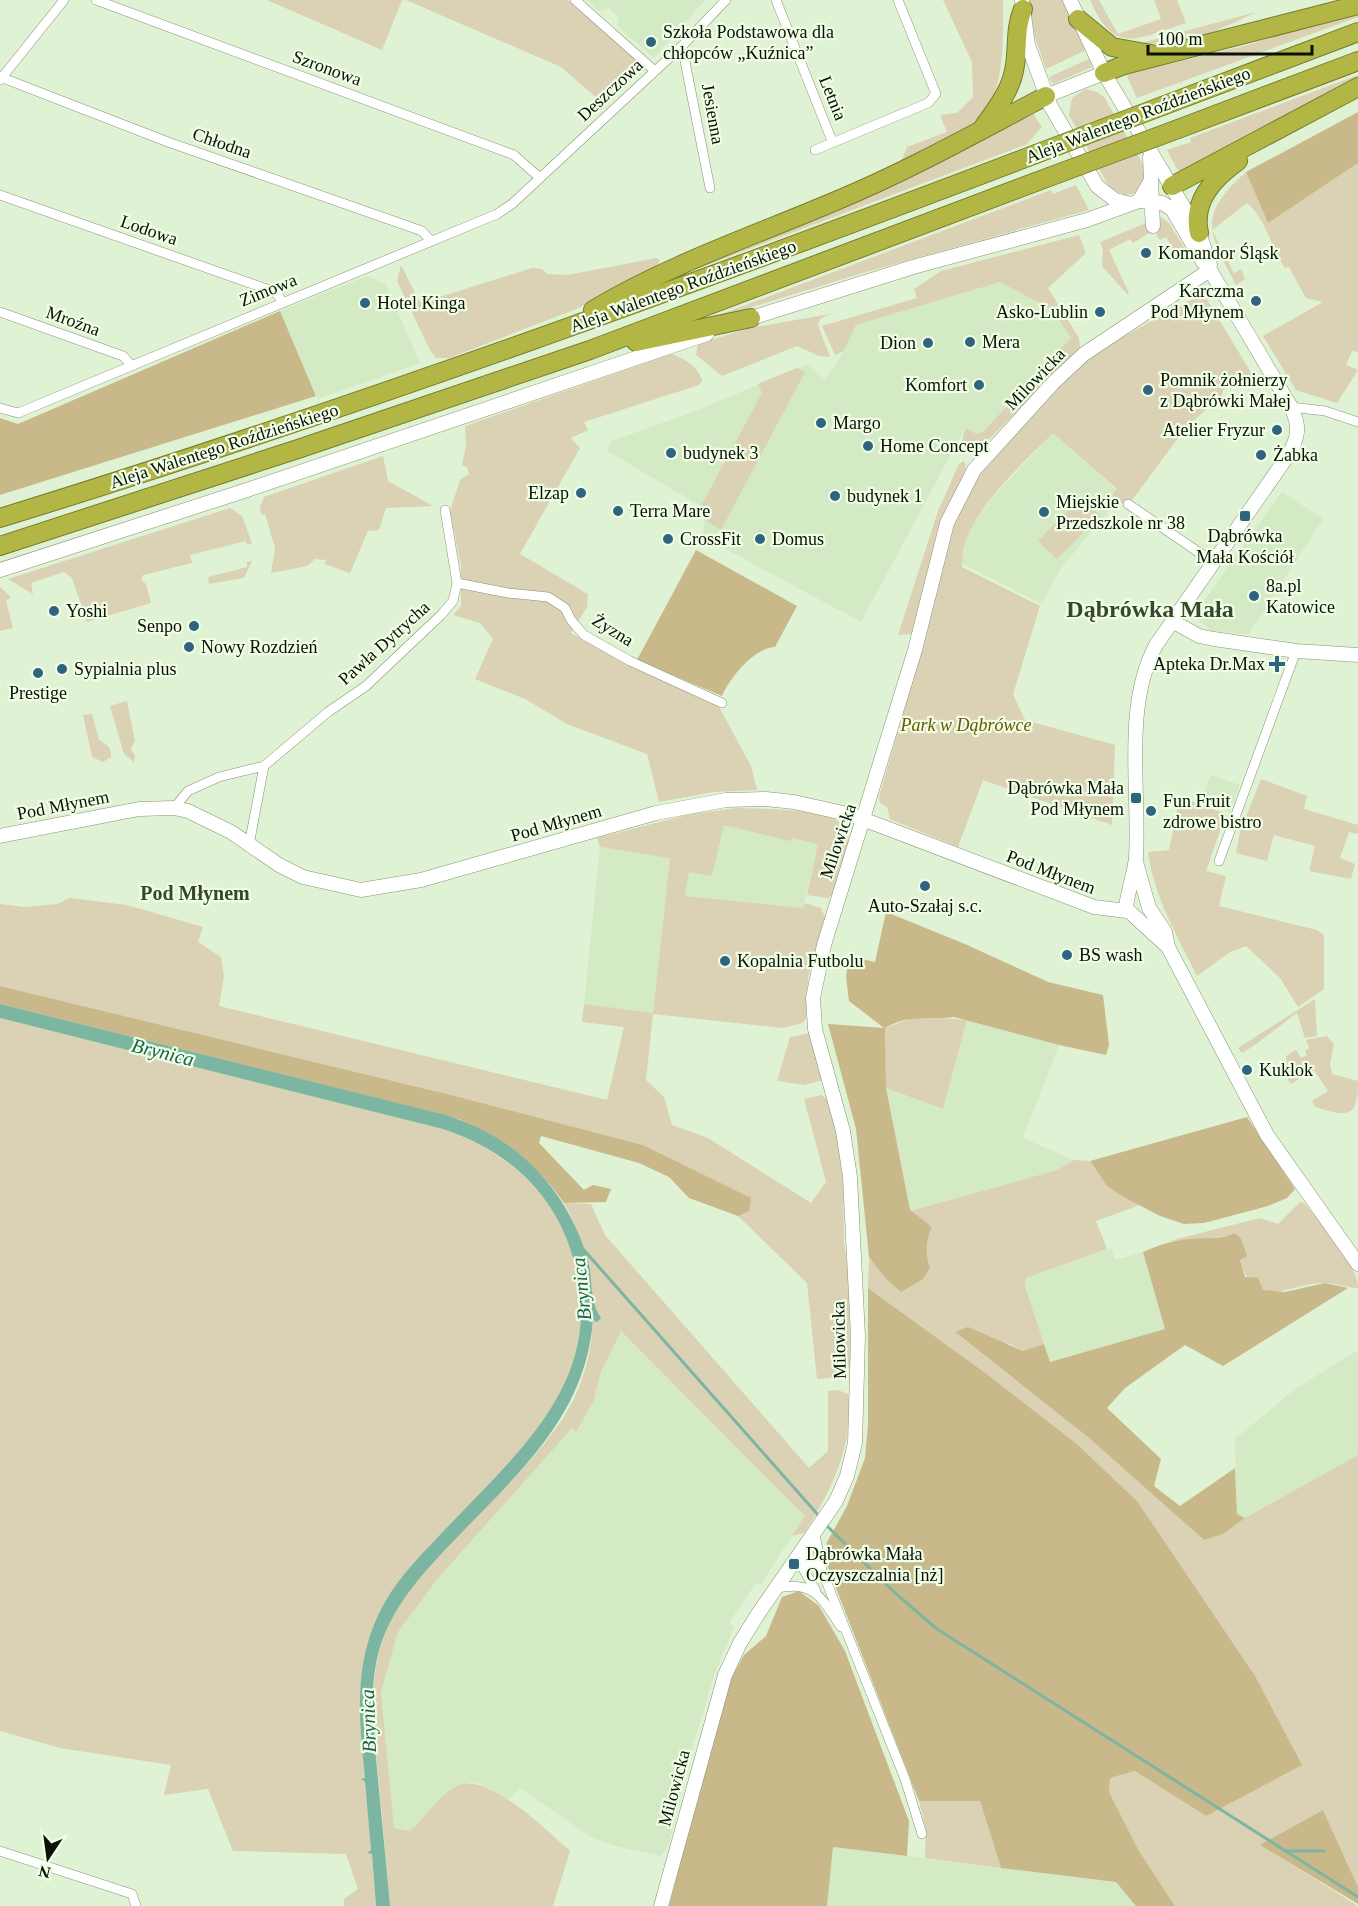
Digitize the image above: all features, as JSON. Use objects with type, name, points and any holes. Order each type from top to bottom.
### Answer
[{"type":"highway","points":[[981,131],[1010,86],[1015,66],[1018,21],[1022,4]]},
{"type":"highway","points":[[1104,73],[1162,55],[1358,5]]},
{"type":"highway","points":[[1078,19],[1112,47],[1162,55]]},
{"type":"highway","name":"Aleja Walentego Roździeńskiego","points":[[0,518],[324,414],[558,332],[1358,32]]},
{"type":"highway","name":"Aleja Walentego Roździeńskiego","points":[[0,546],[290,452],[590,350],[1358,61]]},
{"type":"highway","points":[[1172,186],[1272,135],[1358,87]]},
{"type":"highway","points":[[558,332],[617,296],[723,247],[913,167],[1046,96]]},
{"type":"highway","points":[[1199,233],[1197,214],[1203,196],[1223,173],[1272,135]]},
{"type":"highway","points":[[590,350],[751,318]]},
{"type":"highway","points":[[0,508],[52,502]]},
{"type":"street","points":[[0,78],[64,0]]},
{"type":"street","name":"Szronowa","points":[[96,0],[514,155],[540,178]]},
{"type":"street","points":[[575,0],[655,71]]},
{"type":"street","name":"Deszczowa","points":[[540,178],[655,71],[726,0]]},
{"type":"street","name":"Letnia","points":[[776,0],[832,141]]},
{"type":"street","points":[[815,150],[928,103],[936,94],[898,0]]},
{"type":"street","points":[[1070,0],[1104,73],[1199,233],[1208,255],[1210,270]]},
{"type":"street","points":[[1022,4],[1028,45],[1046,96],[1097,186],[1115,200],[1162,203],[1172,208],[1292,407],[1298,427],[1295,443],[1149,658],[1138,704],[1136,860],[1130,909]]},
{"type":"street","name":"Jesienna","points":[[682,45],[710,188]]},
{"type":"street","points":[[1046,96],[1104,73]]},
{"type":"street","name":"Chłodna","points":[[0,78],[168,142],[422,231],[431,241]]},
{"type":"street","points":[[1135,202],[1150,182],[1153,226],[1149,152]]},
{"type":"street","name":"Zimowa","points":[[0,408],[18,413],[497,214],[540,178]]},
{"type":"street","points":[[0,570],[462,419],[751,318],[934,261],[1087,220],[1172,186]]},
{"type":"street","name":"Lodowa","points":[[0,195],[275,292],[283,302]]},
{"type":"street","name":"Milowicka","points":[[661,1906],[726,1675],[740,1643],[829,1513],[847,1476],[855,1443],[858,1388],[856,1286],[850,1187],[843,1131],[818,1042],[813,998],[827,935],[915,650],[947,523],[964,485],[993,448],[1053,383],[1084,354],[1210,270]]},
{"type":"street","name":"Mroźna","points":[[0,312],[123,356],[131,365]]},
{"type":"street","points":[[1292,407],[1325,411],[1358,422]]},
{"type":"street","points":[[1128,504],[1213,562]]},
{"type":"street","points":[[445,510],[457,584]]},
{"type":"street","name":"Żyzna","points":[[457,584],[548,597],[565,608],[571,620],[584,635],[630,661],[722,703]]},
{"type":"street","name":"Pawła Dytrycha","points":[[174,808],[188,791],[219,777],[264,766],[328,711],[366,686],[441,615],[453,601],[457,584]]},
{"type":"street","points":[[1172,621],[1199,636],[1296,651],[1358,656]]},
{"type":"street","points":[[1219,861],[1296,651]]},
{"type":"street","points":[[249,845],[264,766]]},
{"type":"street","name":"Pod Młynem","points":[[0,836],[139,809],[174,808],[208,820],[303,877],[361,890],[421,880],[656,813],[726,800],[794,802],[834,810],[864,820],[1094,907],[1130,909],[1136,894],[1147,903]]},
{"type":"street","points":[[1136,860],[1147,903],[1165,932],[1168,947],[1267,1135],[1358,1264]]},
{"type":"street","points":[[1130,909],[1143,916],[1147,903]]},
{"type":"street","points":[[1130,909],[1168,947]]},
{"type":"street","points":[[815,1533],[823,1573],[840,1614],[844,1631],[905,1779],[922,1834]]},
{"type":"street","points":[[797,1558],[815,1566],[823,1573]]},
{"type":"street","points":[[797,1558],[816,1591],[844,1631]]},
{"type":"street","points":[[777,1588],[796,1585],[816,1591]]},
{"type":"street","points":[[0,1851],[132,1894],[136,1906]]},
{"type":"shaded area","name":"Szkoła Podstawowa dla chłopców „Kuźnica”","points":[[587,0],[705,0],[654,58],[617,26],[619,18],[609,8],[599,11]]},
{"type":"shaded area","points":[[1358,112],[1358,163],[1268,223],[1246,172]]},
{"type":"shaded area","points":[[367,276],[386,284],[420,363],[318,399],[280,311]]},
{"type":"shaded area","points":[[1000,282],[1052,310],[1071,338],[983,433],[977,434],[965,428],[861,622],[703,537],[704,517],[701,506],[607,451],[611,441],[696,411],[809,364],[825,380],[844,351],[856,325]]},
{"type":"shaded area","points":[[280,311],[316,396],[0,495],[0,418],[18,424]]},
{"type":"shaded area","name":"Miejskie Przedszkole nr 38","points":[[1053,433],[1117,490],[1113,495],[1118,500],[1061,568],[1042,604],[961,563],[965,539],[972,525],[992,498]]},
{"type":"shaded area","points":[[1282,492],[1323,519],[1249,634],[1212,631],[1193,616]]},
{"type":"shaded area","points":[[696,550],[797,606],[775,647],[759,653],[743,665],[722,696],[637,660]]},
{"type":"shaded area","points":[[1211,775],[1240,785],[1230,812],[1201,801]]},
{"type":"shaded area","points":[[803,812],[817,815],[833,836],[820,837],[803,908],[666,894],[653,1014],[584,1004],[600,847],[670,857],[723,817]]},
{"type":"shaded area","points":[[886,912],[965,944],[1048,982],[1103,995],[1109,1045],[1106,1055],[954,1017],[910,1019],[885,1028],[886,1088],[910,1210],[932,1227],[927,1247],[930,1268],[923,1279],[901,1292],[885,1278],[869,1257],[856,1129],[828,1024],[884,1028],[849,1001],[846,977],[849,956],[875,962]]},
{"type":"shaded area","points":[[0,986],[451,1095],[643,1145],[751,1198],[749,1211],[738,1216],[689,1198],[669,1177],[639,1163],[541,1136],[539,1143],[584,1190],[593,1185],[611,1189],[606,1202],[564,1203],[542,1175],[516,1152],[488,1133],[456,1118],[0,1004]]},
{"type":"shaded area","points":[[967,1020],[1059,1045],[1023,1138],[1074,1160],[1057,1170],[910,1211],[886,1088],[943,1109]]},
{"type":"shaded area","points":[[1247,1117],[1295,1189],[1287,1198],[1268,1206],[1204,1223],[1184,1224],[1160,1216],[1107,1186],[1090,1161]]},
{"type":"shaded area","points":[[1234,1233],[1241,1238],[1247,1256],[1240,1260],[1245,1277],[1258,1278],[1263,1290],[1285,1292],[1325,1283],[1348,1288],[1223,1366],[1185,1345],[1125,1388],[1107,1408],[1161,1459],[1154,1486],[1180,1506],[1235,1468],[1237,1514],[1245,1518],[1223,1534],[1204,1540],[1089,1438],[955,1332],[968,1327],[1023,1351],[1044,1344],[1050,1362],[1165,1329],[1143,1252],[1172,1242],[1197,1238],[1218,1238]]},
{"type":"shaded area","points":[[1111,1248],[1115,1260],[1143,1252],[1165,1329],[1050,1362],[1025,1286],[1026,1278]]},
{"type":"shaded area","points":[[868,1288],[984,1372],[1077,1444],[1137,1501],[1255,1676],[1302,1765],[1206,1816],[1135,1771],[1110,1778],[1109,1792],[1139,1851],[1175,1906],[1136,1906],[1116,1882],[1001,1868],[980,1801],[919,1801],[827,1565],[826,1544],[847,1506],[865,1458],[868,1424]]},
{"type":"shaded area","points":[[621,1330],[805,1516],[761,1584],[756,1583],[729,1623],[734,1627],[715,1673],[693,1745],[668,1846],[661,1856],[615,1846],[591,1837],[520,1788],[509,1799],[483,1785],[471,1782],[455,1787],[410,1831],[394,1828],[381,1692],[398,1632],[439,1577],[506,1500],[572,1427],[576,1431],[594,1400],[601,1372]]},
{"type":"shaded area","points":[[1358,1350],[1358,1455],[1245,1518],[1237,1514],[1235,1439],[1295,1389]]},
{"type":"shaded area","points":[[799,1591],[819,1606],[845,1651],[909,1821],[907,1856],[833,1847],[827,1906],[669,1906],[725,1690],[744,1655],[766,1636],[782,1597]]},
{"type":"shaded area","points":[[1323,1810],[1358,1887],[1358,1904],[1260,1845]]},
{"type":"shaded area","points":[[833,1847],[1116,1882],[1136,1906],[827,1906]]},
{"type":"green space","points":[[267,0],[402,0],[382,50]]},
{"type":"green space","points":[[406,0],[568,0],[640,62],[599,100],[561,67]]},
{"type":"green space","points":[[943,0],[1003,0],[1002,52],[996,88],[990,105],[981,119],[968,130],[901,162],[907,147],[947,132],[940,115],[957,113],[973,97],[972,62]]},
{"type":"green space","points":[[1029,0],[1063,0],[1086,50],[1046,69],[1034,34]]},
{"type":"green space","points":[[1090,0],[1099,0],[1118,34],[1161,19],[1154,0],[1177,0],[1186,23],[1141,37],[1119,36],[1109,30],[1099,18]]},
{"type":"green space","points":[[1358,11],[1358,17],[1137,98],[1126,74],[1248,45],[1303,25]]},
{"type":"green space","points":[[1256,12],[1195,38],[1147,47],[1130,46]]},
{"type":"green space","points":[[1089,59],[1092,67],[1053,84],[1049,77]]},
{"type":"green space","points":[[1358,75],[1358,81],[1182,172],[1177,169],[1167,150],[1191,142],[1190,138]]},
{"type":"green space","points":[[1086,89],[1104,97],[1145,168],[1146,177],[1137,193],[1125,195],[1110,188],[1069,115],[1072,98]]},
{"type":"green space","points":[[1032,112],[1042,127],[1027,144],[696,269]]},
{"type":"green space","points":[[1358,163],[1358,352],[1352,351],[1346,365],[1358,370],[1337,403],[1296,390],[1263,336],[1323,302],[1306,298],[1289,267],[1285,268],[1280,260],[1264,225],[1247,203],[1213,229],[1214,212],[1220,200],[1246,172],[1268,223]]},
{"type":"green space","points":[[1076,185],[1089,210],[866,272],[690,326],[1051,190],[1053,194]]},
{"type":"green space","points":[[1161,217],[1169,223],[1190,257],[1181,262],[1166,237],[1160,240],[1154,230],[1133,243],[1130,239],[1109,250],[1129,293],[1127,294],[1102,266],[1103,251],[1100,242]]},
{"type":"green space","points":[[1213,232],[1234,273],[1241,269],[1245,279],[1236,285],[1219,251]]},
{"type":"green space","points":[[1079,235],[1086,253],[1048,288],[1079,338],[1080,349],[980,448],[968,447],[962,442],[965,428],[977,434],[983,432],[1071,338],[1052,310],[1000,282],[856,325],[844,351],[835,355],[822,326],[917,298],[914,289],[941,271]]},
{"type":"green space","points":[[659,259],[660,269],[574,310],[449,358],[436,358],[430,350],[397,281],[401,265],[420,303],[532,268],[542,269],[547,274],[568,275]]},
{"type":"green space","name":"Park w Dąbrówce","points":[[1203,293],[1252,374],[1223,390],[1222,396],[1187,426],[1127,507],[1112,495],[1117,489],[1053,433],[994,494],[970,530],[963,549],[962,567],[1040,606],[1013,694],[1025,720],[1115,745],[1112,825],[983,780],[958,847],[890,819],[887,807],[880,803],[879,797],[922,648],[946,544],[956,517],[980,474],[1030,413],[1086,362],[1128,334]]},
{"type":"green space","points":[[830,314],[820,319],[818,325],[830,357],[819,356],[797,346],[722,376],[696,355],[698,344],[750,328]]},
{"type":"green space","points":[[671,354],[686,361],[698,371],[702,381],[699,385],[584,422],[588,430],[571,438],[580,448],[520,554],[588,594],[587,607],[571,633],[626,663],[719,707],[751,766],[757,790],[714,792],[659,802],[647,754],[567,724],[525,699],[475,679],[493,639],[480,623],[453,615],[461,606],[461,566],[450,511],[460,480],[469,474],[467,467],[462,465],[466,446],[465,426]]},
{"type":"green space","points":[[797,368],[805,372],[721,530],[708,522],[701,506],[762,393],[758,384]]},
{"type":"green space","points":[[383,456],[388,481],[433,506],[386,508],[379,530],[368,531],[350,573],[325,564],[326,560],[315,559],[307,566],[271,573],[275,548],[265,514],[261,515],[260,507],[264,497]]},
{"type":"green space","points":[[964,461],[963,478],[947,507],[937,536],[915,629],[911,634],[898,635],[938,511],[959,464]]},
{"type":"green space","points":[[1081,497],[1100,516],[1057,559],[1038,541]]},
{"type":"green space","points":[[230,508],[242,516],[252,543],[247,545],[246,541],[190,555],[192,563],[143,575],[141,580],[146,584],[151,603],[87,622],[72,578],[64,572],[31,583],[33,594],[8,579]]},
{"type":"green space","points":[[252,561],[244,578],[209,584],[208,577],[247,567],[247,562]]},
{"type":"green space","points":[[0,587],[11,597],[6,601],[13,628],[0,631]]},
{"type":"green space","points":[[127,701],[135,741],[131,749],[135,756],[134,762],[124,754],[110,706]]},
{"type":"green space","points":[[92,714],[99,740],[111,751],[111,757],[103,762],[92,757],[83,715]]},
{"type":"green space","points":[[1261,779],[1307,796],[1304,809],[1358,825],[1358,834],[1349,832],[1340,858],[1355,864],[1351,879],[1309,871],[1315,846],[1274,835],[1267,861],[1236,853],[1240,832]]},
{"type":"green space","points":[[1180,797],[1226,814],[1206,871],[1226,876],[1219,906],[1317,930],[1324,935],[1324,989],[1298,1007],[1280,978],[1246,946],[1230,952],[1197,976],[1174,931],[1155,885],[1148,852],[1169,850]]},
{"type":"green space","points":[[737,808],[780,809],[817,814],[832,818],[843,825],[848,833],[848,848],[832,895],[828,898],[807,895],[818,844],[792,838],[790,841],[724,825],[712,876],[689,872],[685,896],[803,908],[805,903],[821,908],[825,917],[808,978],[806,1018],[803,1023],[782,1028],[653,1014],[646,1080],[664,1097],[672,1125],[708,1138],[811,1203],[826,1182],[804,1099],[821,1095],[828,1100],[837,1135],[843,1185],[844,1242],[849,1277],[850,1366],[840,1377],[817,1379],[807,1283],[738,1216],[748,1211],[750,1198],[643,1145],[451,1095],[0,986],[0,904],[25,907],[57,904],[70,898],[127,905],[203,927],[198,942],[221,957],[224,976],[219,1006],[607,1100],[624,1027],[582,1022],[584,1004],[653,1013],[670,858],[600,847],[597,838],[691,814]]},
{"type":"green space","points":[[1315,999],[1317,1036],[1305,1038],[1297,1013],[1242,1053],[1238,1048]]},
{"type":"green space","points":[[918,1016],[967,1020],[943,1109],[886,1088],[885,1028]]},
{"type":"green space","points":[[0,1018],[443,1129],[482,1146],[517,1170],[546,1201],[567,1240],[579,1288],[580,1331],[570,1370],[552,1407],[528,1441],[405,1574],[385,1602],[371,1633],[362,1674],[360,1715],[365,1778],[362,1781],[365,1782],[371,1850],[369,1851],[372,1854],[376,1906],[344,1906],[344,1899],[358,1889],[346,1854],[233,1851],[208,1789],[164,1795],[171,1765],[60,1748],[0,1731]]},
{"type":"green space","points":[[811,1033],[823,1080],[805,1085],[777,1081],[790,1037]]},
{"type":"green space","points":[[1327,1036],[1334,1044],[1330,1064],[1332,1074],[1358,1081],[1356,1102],[1349,1112],[1336,1112],[1315,1107],[1312,1101],[1328,1091],[1314,1070],[1291,1084],[1282,1070],[1287,1067],[1286,1056],[1296,1050],[1301,1058],[1307,1055],[1305,1051],[1309,1048],[1306,1040]]},
{"type":"green space","points":[[1074,1160],[1090,1161],[1107,1186],[1140,1205],[1096,1221],[1107,1249],[1026,1278],[1025,1286],[1044,1344],[1023,1351],[1010,1344],[956,1333],[1089,1438],[1204,1540],[1223,1534],[1245,1518],[1358,1455],[1358,1887],[1323,1810],[1261,1845],[1358,1906],[1175,1906],[1139,1851],[1109,1792],[1110,1778],[1135,1771],[1206,1816],[1137,1501],[1077,1444],[984,1372],[868,1288],[869,1257],[885,1278],[926,1256],[926,1239],[932,1227],[910,1211],[1057,1170]]},
{"type":"green space","points":[[1300,1202],[1304,1203],[1345,1256],[1352,1267],[1358,1288],[1325,1283],[1275,1292],[1265,1291],[1255,1287],[1247,1277],[1240,1260],[1246,1256],[1234,1233],[1210,1239],[1169,1241],[1260,1218],[1278,1224]]},
{"type":"green space","points":[[564,1203],[591,1204],[605,1235],[809,1468],[828,1451],[828,1391],[838,1390],[848,1394],[849,1413],[844,1450],[831,1484],[814,1517],[804,1533],[792,1536],[805,1516],[621,1331],[601,1372],[594,1400],[576,1432],[572,1428],[439,1577],[398,1632],[381,1692],[394,1828],[410,1831],[444,1795],[457,1786],[470,1783],[484,1787],[517,1806],[570,1851],[553,1906],[390,1906],[373,1707],[380,1650],[392,1618],[407,1594],[540,1448],[565,1415],[578,1390],[587,1363],[592,1336],[591,1281],[576,1228]]},
{"type":"green space","points":[[919,1801],[980,1801],[1001,1868],[925,1858],[926,1829]]},
{"type":"water","name":"Brynica","points":[[0,1004],[446,1115],[472,1125],[517,1152],[536,1169],[567,1210],[579,1234],[590,1267],[593,1298],[601,1318],[597,1322],[593,1320],[587,1356],[576,1389],[560,1419],[518,1474],[434,1561],[416,1583],[393,1617],[381,1644],[374,1677],[373,1711],[390,1906],[376,1906],[372,1854],[367,1853],[371,1850],[365,1782],[361,1779],[365,1778],[360,1715],[365,1654],[379,1613],[398,1583],[421,1555],[528,1441],[552,1407],[570,1370],[580,1331],[579,1288],[567,1240],[558,1220],[533,1185],[501,1157],[463,1137],[443,1129],[0,1018]]},
{"type":"waterway","name":"Brynica","points":[[583,1249],[819,1516]]},
{"type":"waterway","points":[[825,1524],[894,1592],[937,1629],[1358,1897]]},
{"type":"waterway","points":[[1287,1851],[1324,1851]]},
{"type":"place","name":"Szkoła Podstawowa dla chłopców „Kuźnica”","points":[[651,42]]},
{"type":"place","name":"Komandor Śląsk","points":[[1146,253]]},
{"type":"place","name":"Karczma Pod Młynem","points":[[1256,301]]},
{"type":"place","name":"Hotel Kinga","points":[[365,303]]},
{"type":"place","name":"Asko-Lublin","points":[[1100,312]]},
{"type":"place","name":"Mera","points":[[970,342]]},
{"type":"place","name":"Dion","points":[[928,343]]},
{"type":"place","name":"Komfort","points":[[979,385]]},
{"type":"place","name":"Pomnik żołnierzy z Dąbrówki Małej","points":[[1148,390]]},
{"type":"place","name":"Margo","points":[[821,423]]},
{"type":"place","name":"Atelier Fryzur","points":[[1277,430]]},
{"type":"place","name":"Home Concept","points":[[868,446]]},
{"type":"place","name":"budynek 3","points":[[671,453]]},
{"type":"place","name":"Żabka","points":[[1261,455]]},
{"type":"place","name":"Elzap","points":[[581,493]]},
{"type":"place","name":"budynek 1","points":[[835,496]]},
{"type":"place","name":"Terra Mare","points":[[618,511]]},
{"type":"place","name":"Miejskie Przedszkole nr 38","points":[[1044,512]]},
{"type":"place","name":"Dąbrówka Mała Kościół","points":[[1245,516]]},
{"type":"place","name":"CrossFit","points":[[668,539]]},
{"type":"place","name":"Domus","points":[[760,539]]},
{"type":"place","name":"8a.pl Katowice","points":[[1254,596]]},
{"type":"place","name":"Yoshi","points":[[54,611]]},
{"type":"place","name":"Senpo","points":[[194,626]]},
{"type":"place","name":"Nowy Rozdzień","points":[[189,647]]},
{"type":"place","name":"Apteka Dr.Max","points":[[1277,664]]},
{"type":"place","name":"Sypialnia plus","points":[[62,669]]},
{"type":"place","name":"Prestige","points":[[38,673]]},
{"type":"place","name":"Dąbrówka Mała Pod Młynem","points":[[1136,798]]},
{"type":"place","name":"Fun Fruit zdrowe bistro","points":[[1151,811]]},
{"type":"place","name":"Auto-Szałaj s.c.","points":[[925,886]]},
{"type":"place","name":"BS wash","points":[[1067,955]]},
{"type":"place","name":"Kopalnia Futbolu","points":[[725,961]]},
{"type":"place","name":"Kuklok","points":[[1247,1070]]},
{"type":"place","name":"Dąbrówka Mała Oczyszczalnia [nż]","points":[[794,1564]]},
{"type":"district","name":"Dąbrówka Mała","points":[[1150,609]]},
{"type":"district","name":"Pod Młynem","points":[[195,893]]}]
